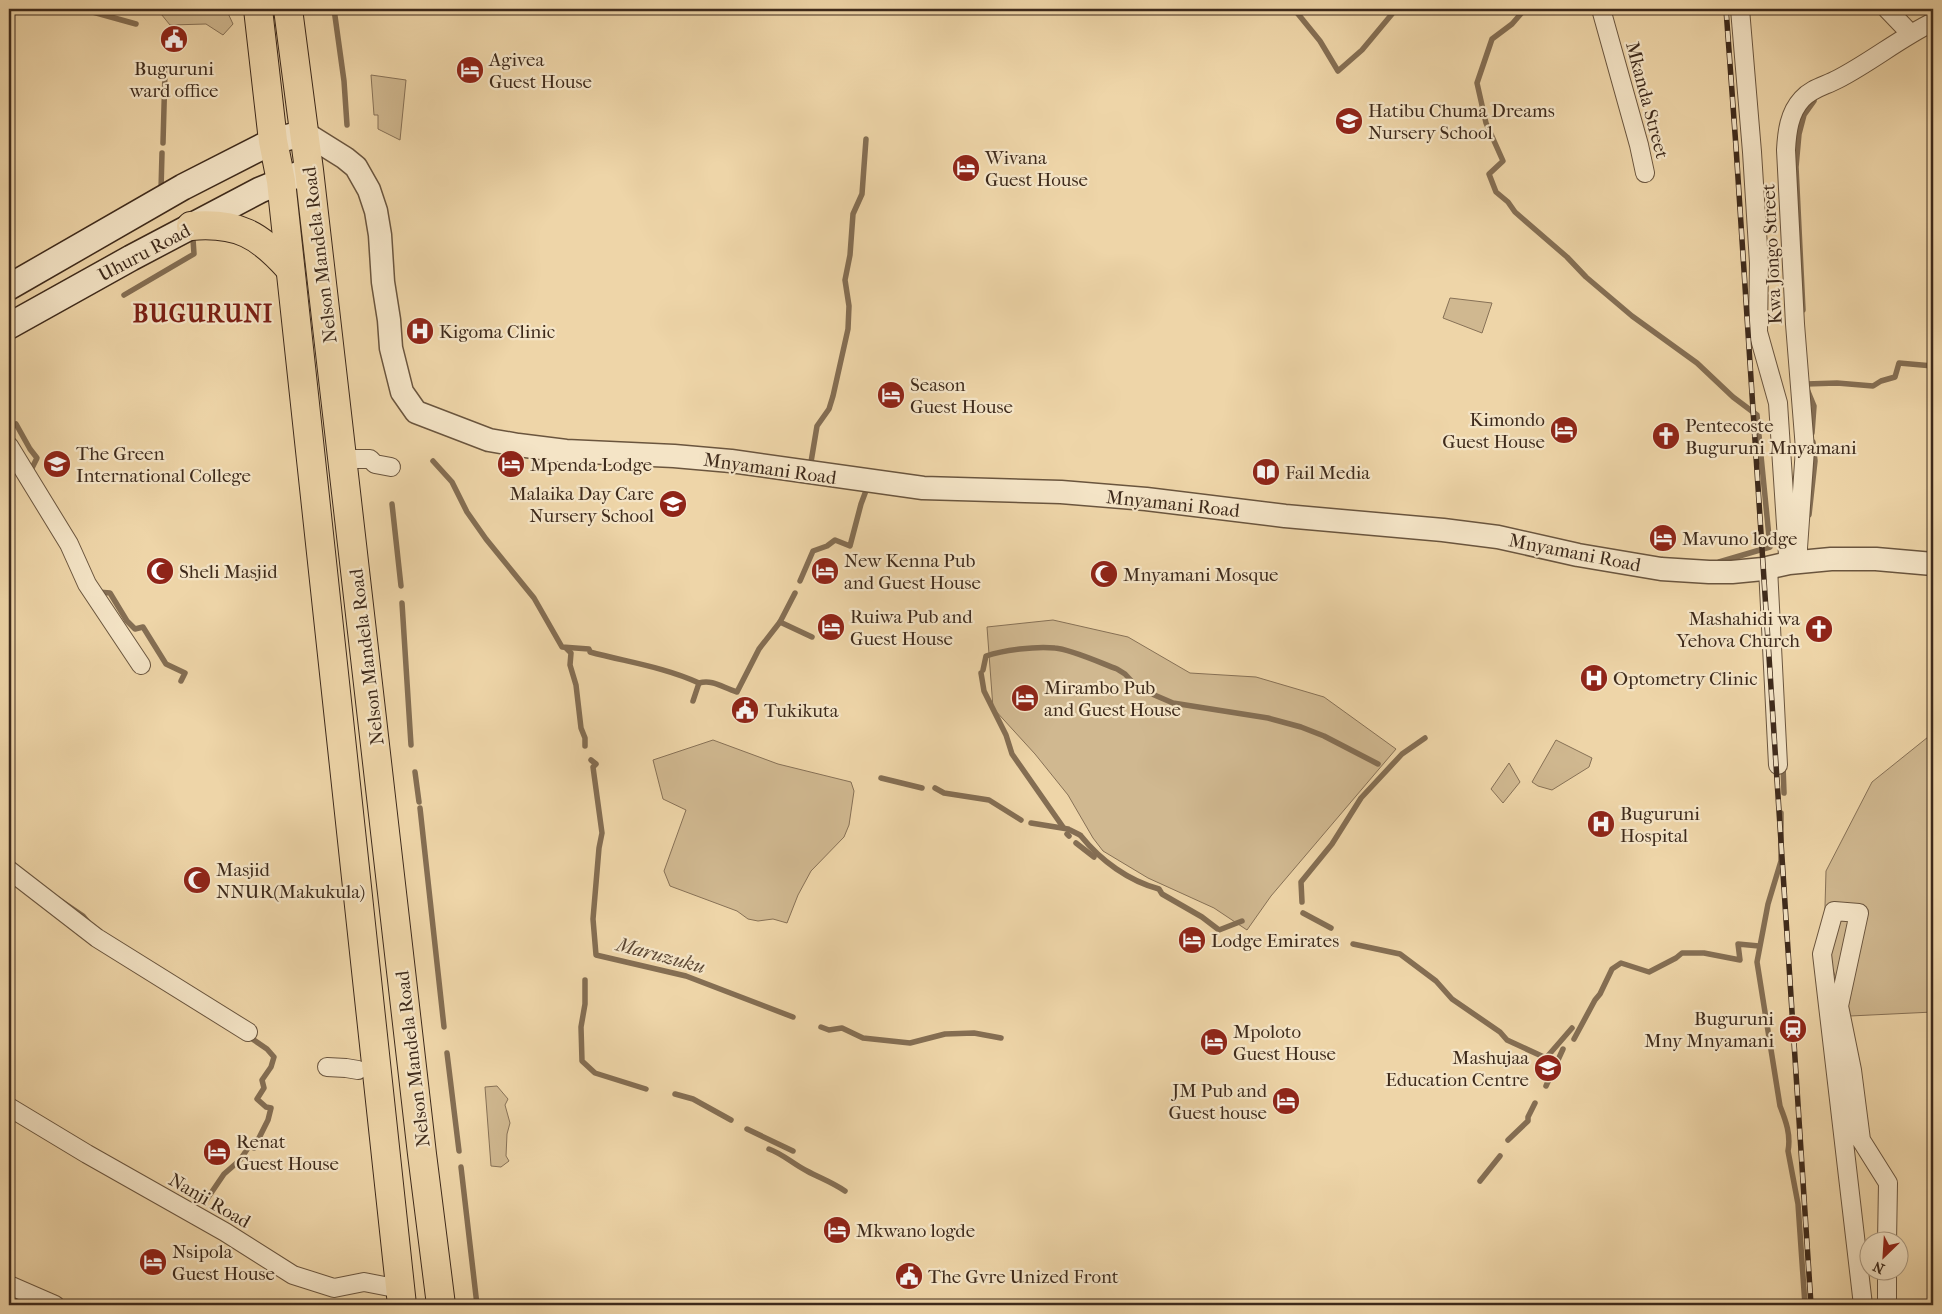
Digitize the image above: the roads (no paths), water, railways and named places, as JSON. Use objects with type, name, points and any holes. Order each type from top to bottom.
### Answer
[{"type":"main road","points":[[258,9],[273,141]]},
{"type":"main road","name":"Nelson Mandela Road","points":[[288,9],[305,133],[422,1154],[442,1305]]},
{"type":"main road","name":"Uhuru Road","points":[[9,287],[183,186],[273,141],[305,133]]},
{"type":"main road","name":"Nelson Mandela Road","points":[[273,141],[280,181],[290,269],[401,1297]]},
{"type":"main road","name":"Uhuru Road","points":[[9,326],[191,226],[280,181],[309,170]]},
{"type":"main road","points":[[191,226],[211,224],[226,226],[261,240],[290,269]]},
{"type":"street","name":"Mkanda Street","points":[[1601,9],[1645,173]]},
{"type":"street","name":"Kwa Jongo Street","points":[[1740,9],[1759,263],[1758,332],[1778,403],[1785,564]]},
{"type":"street","points":[[1887,9],[1910,33]]},
{"type":"street","name":"Kwa Jongo Street","points":[[1785,564],[1798,548],[1805,449],[1795,324],[1786,150],[1788,126],[1800,101],[1810,91],[1838,79],[1910,33],[1933,22]]},
{"type":"street","points":[[305,133],[337,154],[309,170]]},
{"type":"street","name":"Mnyamani Road","points":[[337,154],[356,167],[369,190],[373,204],[380,235],[383,282],[391,348],[402,392],[416,412],[489,440],[552,450],[704,458],[923,488],[1061,492],[1146,499],[1285,516],[1443,530],[1498,538],[1578,555],[1661,569],[1709,572],[1831,559],[1876,559],[1933,564]]},
{"type":"street","points":[[9,446],[69,544],[87,584],[141,665]]},
{"type":"street","points":[[343,459],[370,459],[375,464],[391,467]]},
{"type":"street","points":[[1778,765],[1785,564]]},
{"type":"street","points":[[9,870],[97,938],[248,1032]]},
{"type":"street","points":[[1860,1272],[1822,954],[1834,912],[1859,913],[1839,1006],[1852,1070],[1861,1140],[1888,1183],[1887,1232]]},
{"type":"street","points":[[327,1067],[358,1070]]},
{"type":"street","name":"Nanji Road","points":[[9,1107],[87,1154],[225,1232],[293,1275],[334,1288],[364,1282],[401,1297]]},
{"type":"street","points":[[1861,1282],[1864,1305]]},
{"type":"street","points":[[1887,1282],[1887,1305]]},
{"type":"street","points":[[9,1285],[55,1305]]},
{"type":"waterway","points":[[82,9],[136,24]]},
{"type":"waterway","points":[[334,9],[344,81],[347,125]]},
{"type":"waterway","points":[[1294,9],[1320,41],[1338,71],[1362,50],[1392,14],[1392,9]]},
{"type":"waterway","points":[[1525,9],[1512,24],[1492,39],[1477,83],[1486,123],[1503,161],[1489,174],[1496,192],[1586,277],[1632,316],[1697,363],[1733,397],[1757,415],[1770,547],[1719,562]]},
{"type":"waterway","points":[[163,143],[165,72]]},
{"type":"waterway","points":[[1803,310],[1796,167],[1799,134],[1804,115],[1814,101]]},
{"type":"waterway","points":[[810,468],[817,426],[829,409],[848,329],[849,306],[845,280],[850,255],[853,214],[862,194],[866,139]]},
{"type":"waterway","points":[[161,190],[162,153]]},
{"type":"waterway","points":[[124,295],[194,254],[193,239]]},
{"type":"waterway","points":[[1806,384],[1837,383],[1873,386],[1881,381],[1895,377],[1899,363],[1933,366]]},
{"type":"waterway","points":[[1807,389],[1814,406],[1812,433]]},
{"type":"waterway","points":[[16,424],[37,458],[29,474]]},
{"type":"waterway","points":[[1809,515],[1815,461],[1813,442]]},
{"type":"waterway","points":[[433,461],[452,482],[467,512],[486,539],[534,598],[562,647],[589,649],[590,652],[659,669],[699,683],[713,683],[737,692],[759,649],[780,622],[795,593]]},
{"type":"waterway","points":[[800,581],[813,551],[827,546],[835,540],[850,546],[861,504],[867,488],[871,489]]},
{"type":"waterway","points":[[392,504],[401,586]]},
{"type":"waterway","points":[[98,592],[110,593],[127,621],[135,629],[143,627],[166,664],[185,673],[181,681]]},
{"type":"waterway","points":[[402,603],[411,745]]},
{"type":"waterway","points":[[780,622],[812,637]]},
{"type":"waterway","points":[[566,648],[571,653],[570,665],[576,685],[585,746]]},
{"type":"waterway","points":[[983,670],[986,656],[993,654],[1029,648],[1061,649],[1117,669],[1125,674],[1138,688],[1173,703],[1268,718],[1301,727],[1324,736],[1378,764]]},
{"type":"waterway","points":[[981,673],[984,691],[1006,735],[1012,754],[1063,827]]},
{"type":"waterway","points":[[693,701],[699,683]]},
{"type":"waterway","points":[[1302,902],[1301,882],[1332,844],[1361,798],[1402,754],[1425,738]]},
{"type":"waterway","name":"Maruzuku","points":[[591,760],[596,764],[593,767],[602,833],[593,919],[596,955],[686,976],[793,1017]]},
{"type":"waterway","points":[[1783,765],[1784,793]]},
{"type":"waterway","points":[[415,772],[419,802]]},
{"type":"waterway","points":[[881,778],[922,788]]},
{"type":"waterway","points":[[935,788],[944,793],[989,800],[1021,820]]},
{"type":"waterway","points":[[420,808],[444,1027]]},
{"type":"waterway","points":[[1781,813],[1781,861],[1768,904],[1757,962],[1780,1106],[1788,1134],[1788,1151],[1798,1204],[1805,1305]]},
{"type":"waterway","points":[[1031,823],[1068,829]]},
{"type":"waterway","points":[[1070,830],[1080,835]]},
{"type":"waterway","points":[[1081,836],[1097,854],[1116,869],[1137,881],[1159,889],[1162,894],[1202,917],[1219,930],[1242,921]]},
{"type":"waterway","points":[[1076,843],[1094,857]]},
{"type":"waterway","points":[[58,899],[83,916],[88,922]]},
{"type":"waterway","points":[[1303,913],[1331,928]]},
{"type":"waterway","points":[[1353,944],[1400,954],[1436,981],[1452,999],[1500,1032],[1507,1040],[1546,1058],[1572,1028]]},
{"type":"waterway","points":[[1574,1039],[1612,969],[1621,963],[1649,972],[1682,953],[1704,953],[1740,960],[1738,944],[1759,946]]},
{"type":"waterway","points":[[585,980],[585,1004],[581,1027],[582,1061],[595,1073],[646,1089]]},
{"type":"waterway","points":[[821,1027],[829,1030],[842,1028],[863,1038],[910,1043],[945,1034],[974,1033],[1001,1038]]},
{"type":"waterway","points":[[203,1201],[207,1199],[224,1174],[240,1160],[250,1145],[254,1148],[268,1120],[271,1108],[266,1107],[257,1099],[264,1088],[262,1080],[271,1067],[274,1057],[267,1049],[248,1036]]},
{"type":"waterway","points":[[1546,1086],[1563,1049]]},
{"type":"waterway","points":[[447,1053],[459,1151]]},
{"type":"waterway","points":[[675,1094],[693,1099],[731,1120]]},
{"type":"waterway","points":[[1508,1140],[1528,1121],[1535,1103]]},
{"type":"waterway","points":[[747,1129],[793,1151]]},
{"type":"waterway","points":[[769,1149],[845,1191]]},
{"type":"waterway","points":[[1480,1181],[1500,1156]]},
{"type":"waterway","points":[[461,1167],[477,1305]]},
{"type":"railway","points":[[1726,9],[1811,1305]]},
{"type":"place","name":"Buguruni ward office","points":[[174,39]]},
{"type":"place","name":"Agivea Guest House","points":[[470,70]]},
{"type":"place","name":"Hatibu Chuma Dreams Nursery School","points":[[1349,121]]},
{"type":"place","name":"Wivana Guest House","points":[[966,168]]},
{"type":"place","name":"Kigoma Clinic","points":[[420,331]]},
{"type":"place","name":"Season Guest House","points":[[891,395]]},
{"type":"place","name":"Kimondo Guest House","points":[[1564,430]]},
{"type":"place","name":"Pentecoste Buguruni Mnyamani","points":[[1666,436]]},
{"type":"place","name":"The Green International College","points":[[57,464]]},
{"type":"place","name":"Mpenda Lodge","points":[[511,464]]},
{"type":"place","name":"Fail Media","points":[[1266,472]]},
{"type":"place","name":"Malaika Day Care Nursery School","points":[[673,504]]},
{"type":"place","name":"Mavuno lodge","points":[[1663,538]]},
{"type":"place","name":"Sheli Masjid","points":[[160,571]]},
{"type":"place","name":"New Kenna Pub and Guest House","points":[[825,571]]},
{"type":"place","name":"Mnyamani Mosque","points":[[1104,574]]},
{"type":"place","name":"Ruiwa Pub and Guest House","points":[[831,627]]},
{"type":"place","name":"Mashahidi wa Yehova Church","points":[[1819,629]]},
{"type":"place","name":"Optometry Clinic","points":[[1594,678]]},
{"type":"place","name":"Mirambo Pub and Guest House","points":[[1025,698]]},
{"type":"place","name":"Tukikuta","points":[[745,710]]},
{"type":"place","name":"Buguruni Hospital","points":[[1601,824]]},
{"type":"place","name":"Masjid NNUR(Makukula)","points":[[197,880]]},
{"type":"place","name":"Lodge Emirates","points":[[1192,940]]},
{"type":"place","name":"Buguruni Mny Mnyamani","points":[[1793,1029]]},
{"type":"place","name":"Mpoloto Guest House","points":[[1214,1042]]},
{"type":"place","name":"Mashujaa Education Centre","points":[[1548,1068]]},
{"type":"place","name":"JM Pub and Guest house","points":[[1286,1101]]},
{"type":"place","name":"Renat Guest House","points":[[217,1152]]},
{"type":"place","name":"Mkwano logde","points":[[837,1230]]},
{"type":"place","name":"Nsipola Guest House","points":[[153,1262]]},
{"type":"place","name":"The Gvre Unized Front","points":[[909,1276]]},
{"type":"district","name":"BUGURUNI","points":[[203,314]]}]
